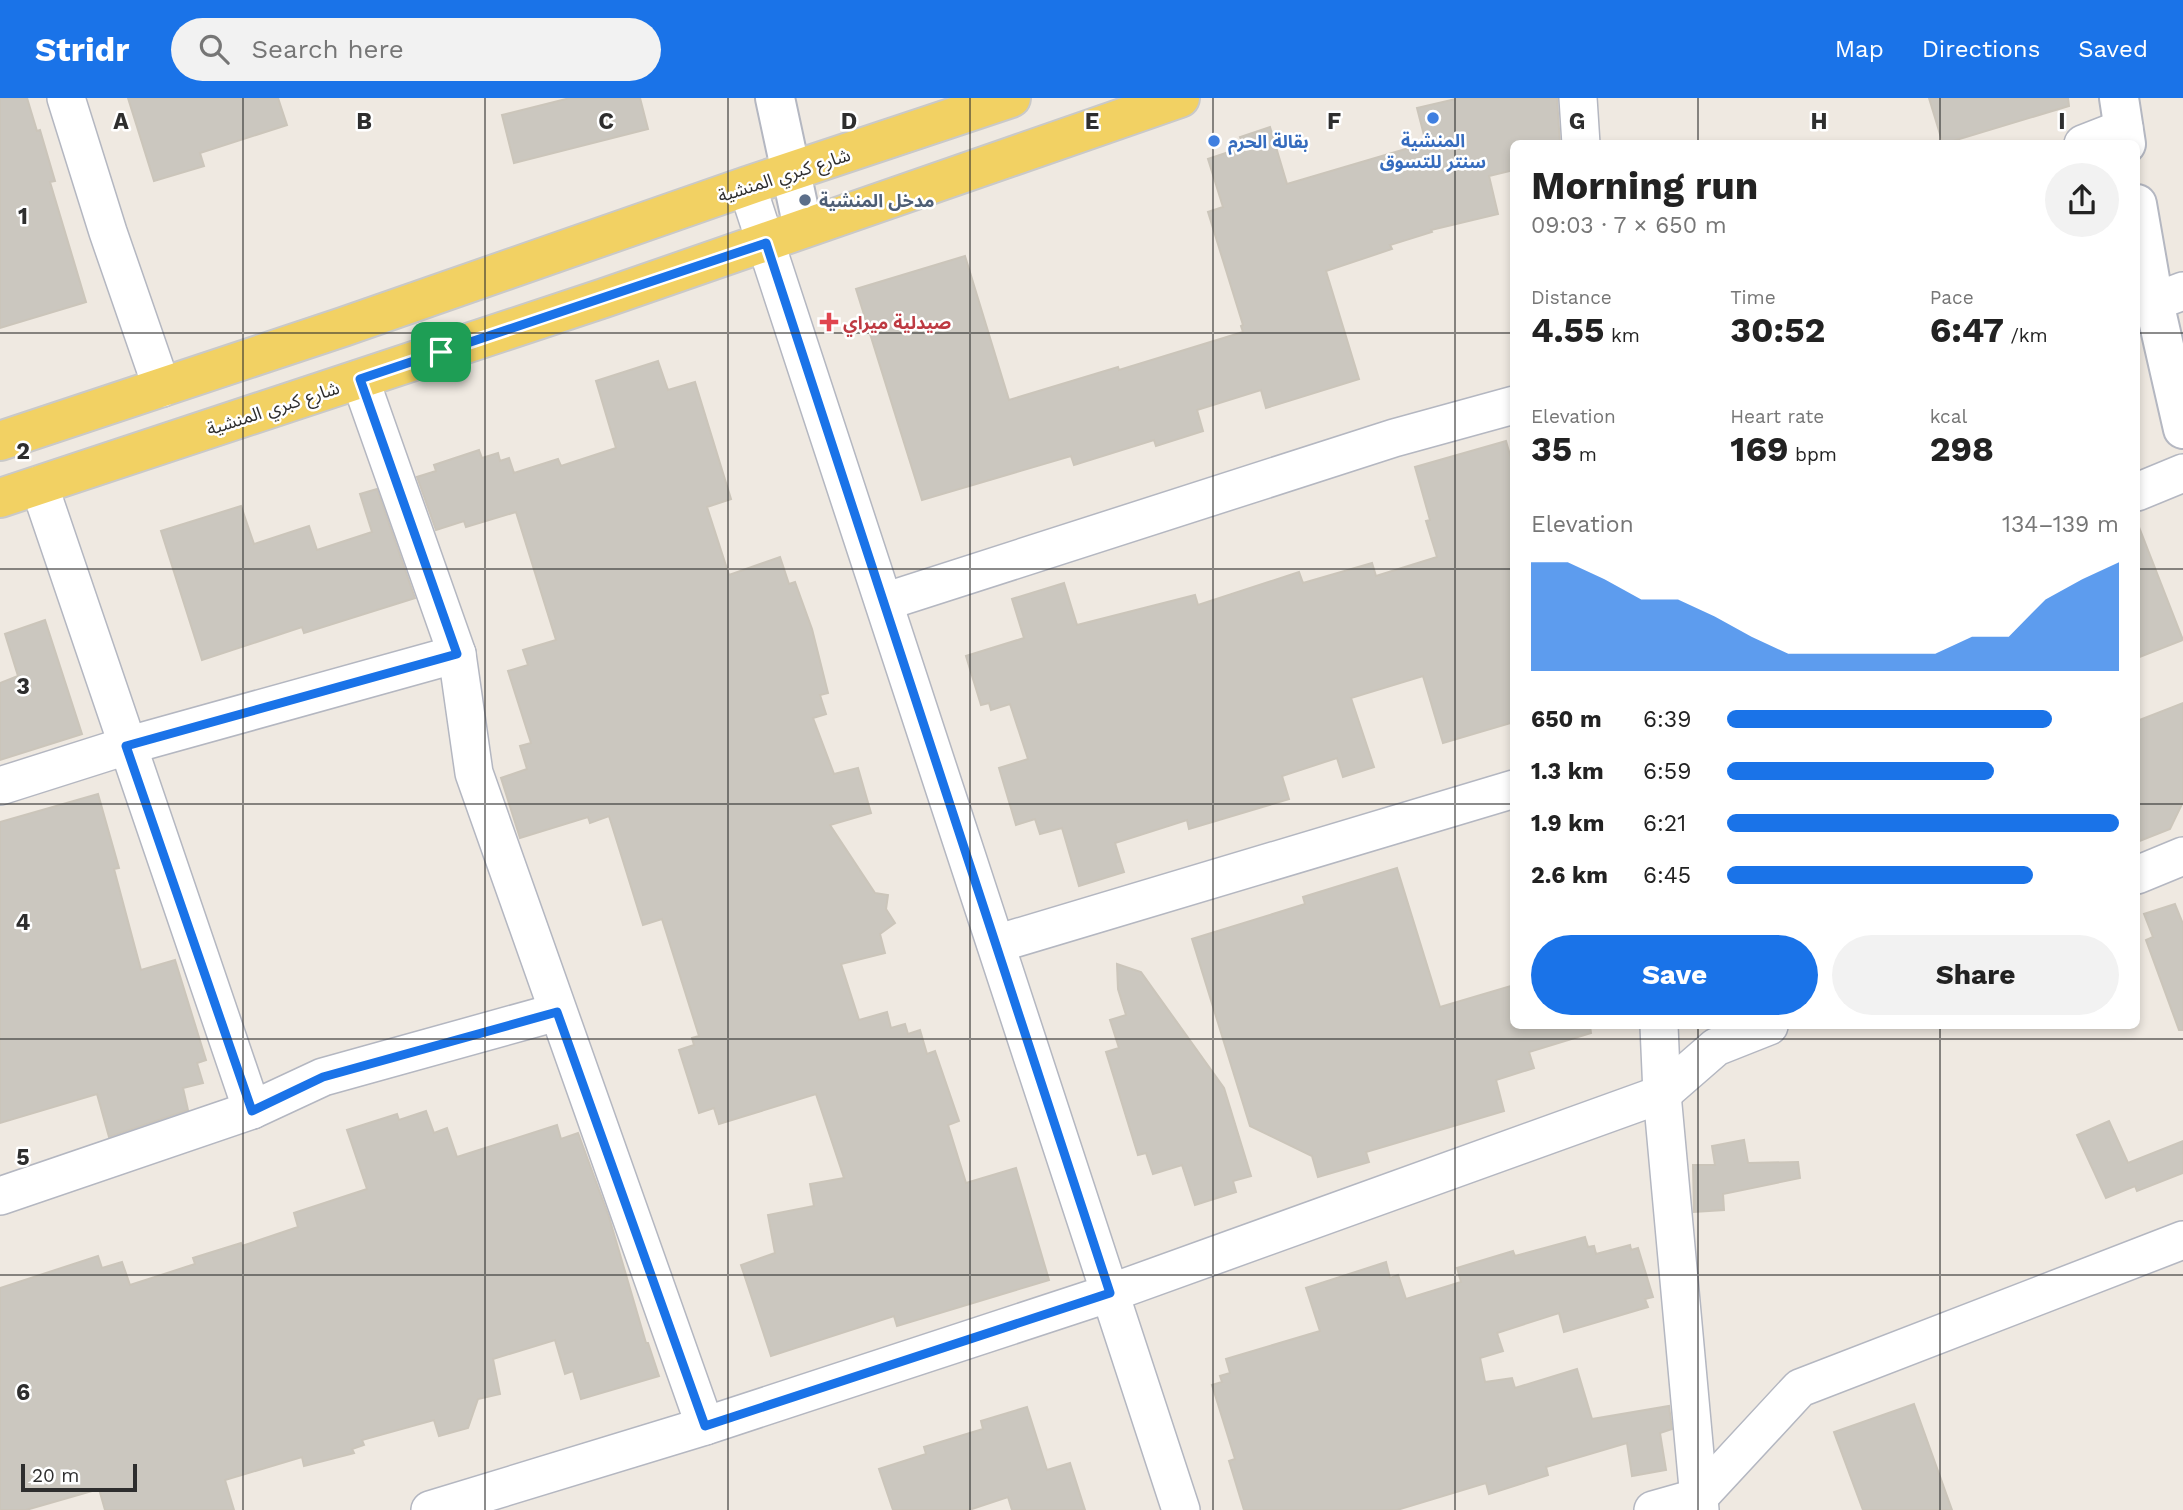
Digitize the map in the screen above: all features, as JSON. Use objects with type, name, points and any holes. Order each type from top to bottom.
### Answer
[{"type":"main road","name":"شارع كبري المنشية","points":[[0,441],[1011,98]]},
{"type":"main road","name":"شارع كبري المنشية","points":[[0,498],[766,243],[1180,98]]},
{"type":"street","points":[[66,98],[108,232],[162,388]]},
{"type":"street","points":[[775,98],[803,228]]},
{"type":"street","points":[[1578,98],[1581,140]]},
{"type":"street","points":[[2090,140],[2123,123]]},
{"type":"street","points":[[747,186],[1181,1510]]},
{"type":"street","points":[[2140,213],[2168,297],[2183,429]]},
{"type":"street","points":[[360,379],[457,654],[474,773],[705,1426]]},
{"type":"street","points":[[884,602],[1394,438],[1510,406]]},
{"type":"street","points":[[2140,491],[2183,473]]},
{"type":"street","points":[[39,485],[252,1111]]},
{"type":"street","points":[[0,786],[126,746],[457,654]]},
{"type":"street","points":[[996,944],[1510,790]]},
{"type":"street","points":[[2140,874],[2183,856]]},
{"type":"street","points":[[0,1196],[252,1111],[323,1077],[557,1012]]},
{"type":"street","points":[[1659,1029],[1662,1094],[1700,1503]]},
{"type":"street","points":[[430,1510],[705,1426],[1110,1293],[1662,1094],[1716,1047],[1761,1029]]},
{"type":"street","points":[[1653,1510],[1700,1503],[1800,1388],[2183,1240]]},
{"type":"building","points":[[0,98],[27,98],[55,181],[50,182],[86,302],[0,328]]},
{"type":"building","points":[[128,98],[278,98],[287,125],[200,153],[204,166],[154,181]]},
{"type":"building","points":[[570,98],[640,98],[648,129],[514,163],[502,115]]},
{"type":"building","points":[[1460,98],[1557,98],[1560,140],[1510,140],[1510,171],[1489,176],[1498,214],[1431,230],[1432,232],[1390,245],[1392,249],[1326,271],[1359,379],[1266,408],[1261,390],[1197,410],[1203,431],[1156,446],[1154,440],[1074,465],[1071,456],[922,500],[856,289],[965,256],[1009,400],[1243,332],[1208,212],[1223,207],[1208,159],[1244,147],[1240,137],[1270,127],[1287,184],[1426,143],[1417,108]]},
{"type":"building","points":[[1929,98],[2068,98],[2069,106],[1956,140],[1942,140]]},
{"type":"building","points":[[658,361],[668,390],[695,382],[731,499],[707,507],[729,575],[780,557],[789,584],[795,582],[812,629],[828,693],[820,695],[826,714],[813,718],[834,774],[858,768],[871,813],[830,825],[875,893],[888,895],[886,909],[895,923],[880,934],[885,953],[841,964],[859,1020],[887,1012],[891,1028],[905,1024],[908,1034],[920,1030],[927,1054],[935,1051],[959,1121],[948,1125],[966,1183],[1016,1168],[1049,1280],[897,1326],[894,1316],[771,1356],[741,1265],[775,1253],[768,1215],[814,1206],[810,1184],[844,1178],[816,1094],[719,1124],[714,1108],[699,1113],[679,1050],[694,1045],[692,1038],[699,1036],[662,919],[643,925],[609,816],[590,823],[588,817],[520,838],[501,778],[527,769],[520,746],[531,743],[508,671],[528,665],[523,650],[556,640],[516,512],[466,527],[464,521],[436,530],[417,477],[436,471],[434,465],[479,450],[482,458],[498,453],[500,461],[509,458],[514,473],[558,459],[561,466],[616,448],[596,381]]},
{"type":"building","points":[[1506,441],[1510,455],[1510,723],[1443,743],[1423,676],[1351,698],[1374,767],[1343,777],[1337,758],[1282,776],[1289,799],[1189,829],[1187,820],[1115,843],[1124,872],[1079,886],[1062,828],[1040,834],[1035,819],[1016,825],[999,768],[1028,759],[1010,704],[991,710],[989,703],[981,705],[966,656],[1024,638],[1012,599],[1064,583],[1077,625],[1195,595],[1198,605],[1299,572],[1303,583],[1372,563],[1376,576],[1437,557],[1426,521],[1430,520],[1415,467]]},
{"type":"building","points":[[377,489],[415,598],[304,633],[302,627],[202,660],[161,531],[241,506],[254,544],[309,526],[317,550],[372,532],[360,494]]},
{"type":"building","points":[[2140,530],[2183,640],[2140,657]]},
{"type":"building","points":[[45,620],[82,734],[0,760],[0,683],[18,676],[5,634]]},
{"type":"building","points":[[2183,703],[2183,802],[2170,829],[2140,841],[2140,720]]},
{"type":"building","points":[[98,794],[119,868],[114,869],[141,970],[175,960],[206,1060],[197,1063],[203,1083],[183,1088],[188,1110],[109,1137],[97,1094],[0,1123],[0,822]]},
{"type":"building","points":[[1397,868],[1440,1007],[1510,986],[1510,1029],[1590,1029],[1591,1033],[1529,1052],[1534,1068],[1496,1080],[1504,1111],[1366,1152],[1369,1162],[1318,1177],[1312,1156],[1250,1126],[1192,939],[1305,904],[1303,897]]},
{"type":"building","points":[[2175,904],[2183,924],[2183,1030],[2179,1030],[2146,940],[2153,937],[2144,914]]},
{"type":"building","points":[[1117,964],[1141,972],[1224,1088],[1251,1176],[1233,1181],[1236,1192],[1195,1205],[1182,1165],[1153,1174],[1146,1153],[1138,1155],[1106,1052],[1119,1048],[1110,1020],[1126,1015],[1118,989]]},
{"type":"building","points":[[426,1111],[434,1133],[447,1128],[457,1157],[557,1125],[561,1139],[578,1133],[609,1217],[646,1343],[659,1376],[581,1399],[573,1371],[565,1374],[555,1340],[493,1359],[500,1394],[478,1399],[468,1428],[439,1436],[434,1420],[362,1440],[364,1445],[352,1449],[354,1453],[304,1466],[302,1457],[225,1480],[234,1510],[105,1510],[99,1489],[26,1510],[0,1510],[0,1288],[98,1256],[102,1268],[122,1262],[130,1285],[195,1264],[193,1258],[241,1243],[242,1246],[298,1227],[294,1213],[367,1189],[347,1130],[397,1114],[399,1120]]},
{"type":"building","points":[[2109,1121],[2128,1163],[2183,1141],[2183,1173],[2137,1191],[2135,1186],[2106,1198],[2077,1135]]},
{"type":"building","points":[[1744,1140],[1748,1163],[1798,1162],[1800,1178],[1723,1194],[1724,1210],[1694,1212],[1693,1165],[1715,1165],[1712,1146]]},
{"type":"building","points":[[1585,1237],[1588,1247],[1594,1246],[1596,1254],[1630,1245],[1631,1250],[1638,1248],[1653,1297],[1645,1299],[1648,1307],[1564,1332],[1559,1313],[1497,1333],[1503,1351],[1480,1358],[1485,1382],[1512,1378],[1515,1388],[1577,1369],[1592,1419],[1669,1406],[1672,1429],[1660,1433],[1666,1470],[1632,1476],[1627,1443],[1546,1467],[1548,1475],[1489,1494],[1486,1483],[1397,1510],[1244,1510],[1229,1461],[1235,1459],[1212,1385],[1222,1382],[1220,1376],[1230,1373],[1226,1359],[1320,1331],[1306,1288],[1386,1262],[1390,1278],[1398,1275],[1406,1299],[1461,1282],[1457,1268],[1513,1251],[1515,1256]]},
{"type":"building","points":[[1914,1404],[1952,1510],[1863,1510],[1834,1432]]},
{"type":"building","points":[[1027,1407],[1047,1470],[1070,1463],[1085,1510],[1012,1510],[1008,1497],[969,1510],[893,1510],[879,1469],[926,1454],[924,1447],[983,1429],[981,1421]]},
{"type":"place","name":"المنشية سنتر للتسوق","points":[[1433,118]]},
{"type":"place","name":"بقالة الحرم","points":[[1214,141]]},
{"type":"place","name":"مدخل المنشية","points":[[805,200]]},
{"type":"place","name":"صيدلية ميراي","points":[[829,322]]},
{"type":"route","points":[[766,243],[1110,1293],[705,1426],[557,1012],[323,1077],[252,1111],[126,746],[457,654],[360,379],[441,352],[766,243]]}]
